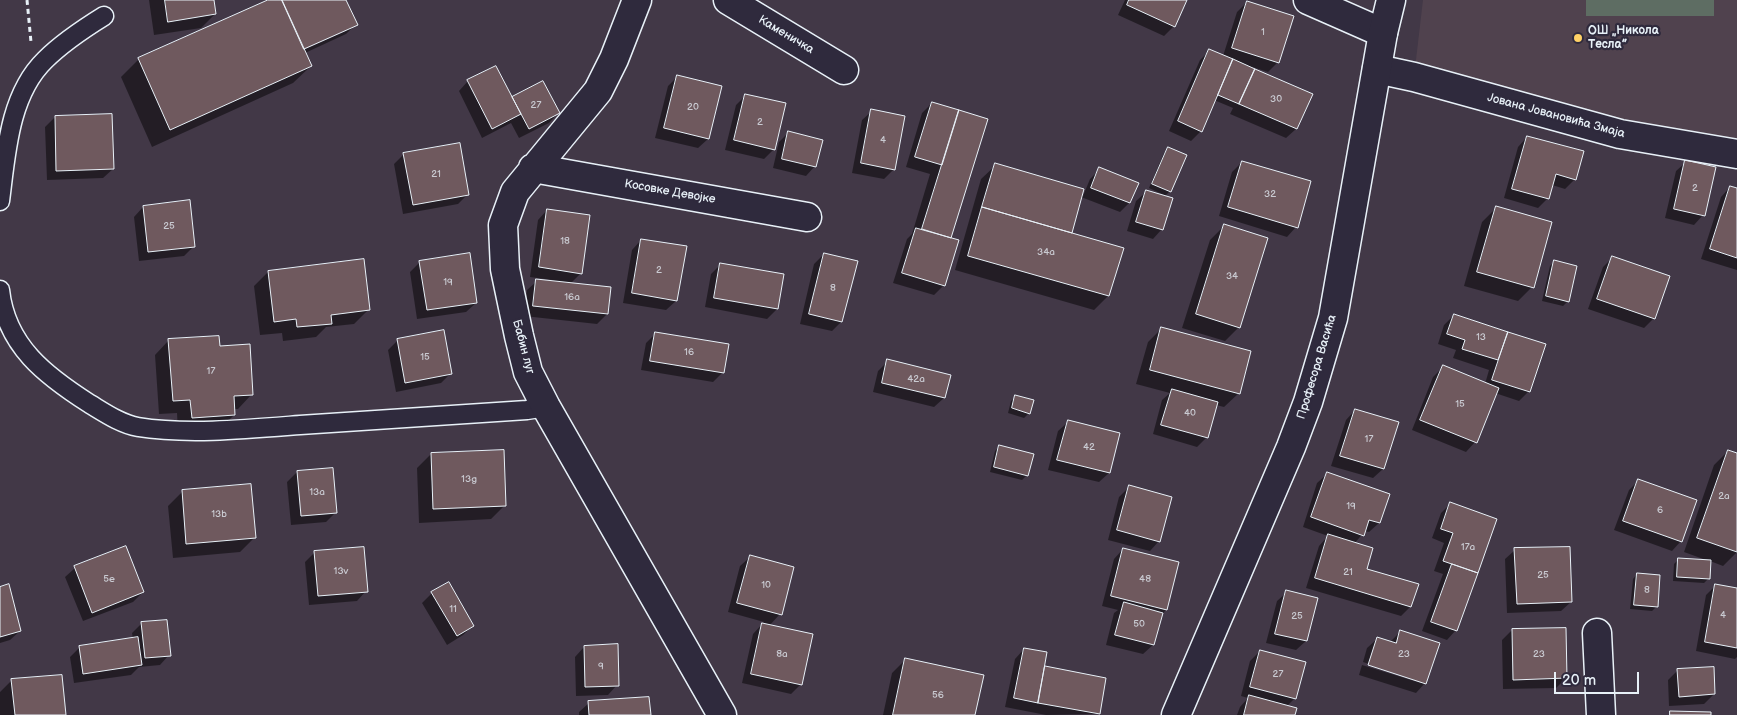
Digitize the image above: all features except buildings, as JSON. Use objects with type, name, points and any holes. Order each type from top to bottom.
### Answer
[{"type":"street","name":"Бабин луг","points":[[637,0],[614,59],[598,91],[515,192],[503,225],[505,269],[528,372],[546,407],[722,715]]},
{"type":"street","name":"Каменичка","points":[[728,0],[844,70]]},
{"type":"street","points":[[1308,0],[1383,33]]},
{"type":"street","name":"Професора Васића","points":[[1176,715],[1291,447],[1323,353],[1333,318],[1383,33],[1391,0]]},
{"type":"street","name":"Јована Јовановића Змаја","points":[[1377,69],[1620,134],[1737,154]]},
{"type":"street","name":"Косовке Девојке","points":[[533,168],[808,217]]},
{"type":"street","points":[[1597,633],[1600,715]]},
{"type":"lane","points":[[0,201],[7,149],[16,108],[31,77],[44,60],[75,34],[104,16]]},
{"type":"lane","points":[[0,290],[8,322],[18,344],[34,364],[76,395],[109,415],[136,427],[166,430],[254,428],[527,410],[546,407]]},
{"type":"path","points":[[27,0],[30,26],[31,77]]},
{"type":"shaded area","name":"ОШ „Никола Тесла”","points":[[1423,0],[1737,0],[1737,143],[1620,134],[1414,77]]},
{"type":"green space","points":[[1586,0],[1714,0],[1714,16],[1586,16]]},
{"type":"place","name":"ОШ „Никола Тесла”","points":[[1578,38]]}]
